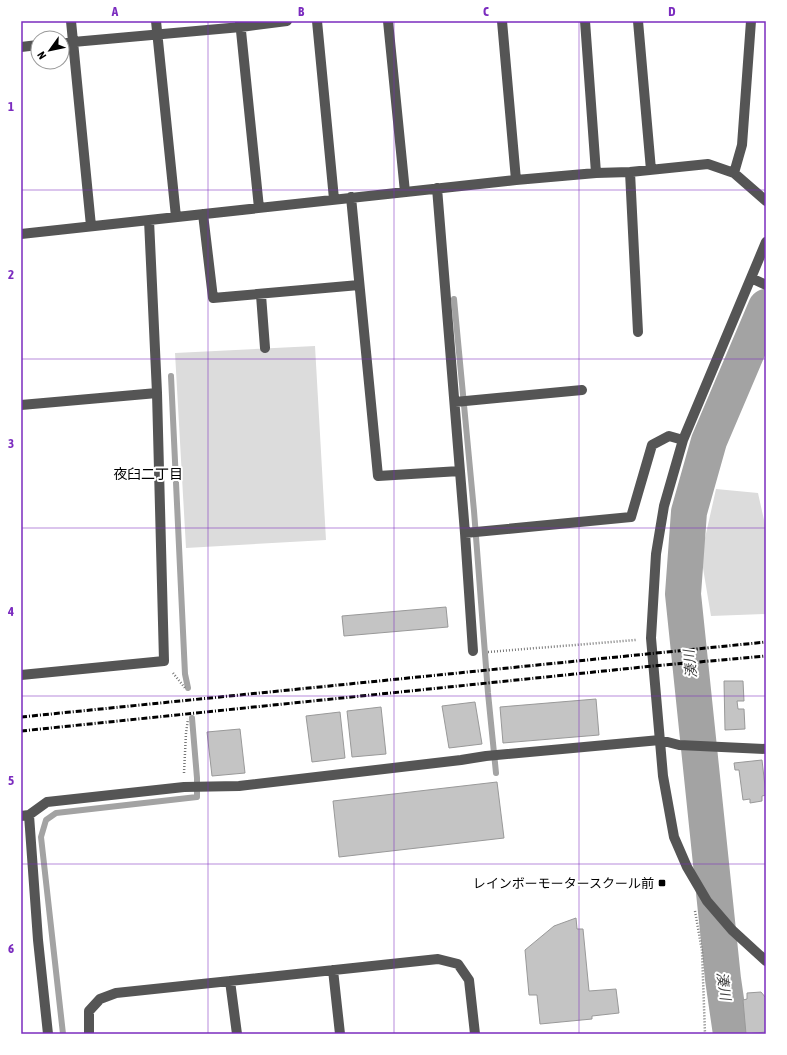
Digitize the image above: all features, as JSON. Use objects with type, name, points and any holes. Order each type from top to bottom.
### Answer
[{"type":"street","points":[[71,21],[91,226]]},
{"type":"street","points":[[156,21],[176,217]]},
{"type":"street","points":[[70,42],[240,24],[287,21]]},
{"type":"street","points":[[317,21],[334,200]]},
{"type":"street","points":[[388,21],[405,192]]},
{"type":"street","points":[[502,21],[516,180]]},
{"type":"street","points":[[585,21],[596,173]]},
{"type":"street","points":[[638,21],[651,170]]},
{"type":"street","points":[[734,173],[742,145],[751,21]]},
{"type":"street","points":[[240,24],[259,208]]},
{"type":"street","points":[[21,234],[437,188],[708,164],[734,173],[766,201]]},
{"type":"street","points":[[630,172],[638,332]]},
{"type":"street","points":[[437,188],[466,533],[473,651]]},
{"type":"street","points":[[351,198],[378,476],[460,471]]},
{"type":"street","points":[[203,214],[213,298],[261,295],[359,285]]},
{"type":"street","points":[[21,675],[164,661],[157,393],[149,220]]},
{"type":"street","points":[[766,242],[683,440],[664,506],[656,554],[651,638],[662,776],[674,837],[687,867],[708,901],[732,930],[766,961]]},
{"type":"street","points":[[751,278],[766,285]]},
{"type":"street","points":[[261,295],[265,348]]},
{"type":"street","points":[[455,402],[582,390]]},
{"type":"street","points":[[21,405],[157,393]]},
{"type":"street","points":[[466,533],[631,517],[652,445],[669,436],[683,440]]},
{"type":"street","points":[[48,1034],[25,815],[47,802],[184,787],[239,786],[486,756],[660,740],[679,745],[766,749]]},
{"type":"street","points":[[89,1034],[90,1010],[100,999],[116,993],[438,959],[458,964],[469,980],[475,1034]]},
{"type":"street","points":[[333,970],[340,1034]]},
{"type":"street","points":[[230,981],[238,1034]]},
{"type":"path","points":[[473,651],[484,652],[651,638]]},
{"type":"path","points":[[164,661],[185,688]]},
{"type":"path","points":[[184,787],[188,719]]},
{"type":"path","points":[[702,951],[705,1034]]},
{"type":"shaded area","points":[[315,346],[326,540],[186,548],[175,353]]},
{"type":"shaded area","points":[[716,489],[758,493],[766,529],[766,614],[711,616],[701,556]]},
{"type":"building","points":[[446,607],[448,627],[344,636],[342,616]]},
{"type":"building","points":[[724,681],[743,681],[744,701],[737,701],[738,709],[744,709],[745,729],[725,730]]},
{"type":"building","points":[[596,699],[599,735],[503,743],[500,707]]},
{"type":"building","points":[[475,702],[482,744],[449,748],[442,706]]},
{"type":"building","points":[[381,707],[386,754],[352,757],[347,711]]},
{"type":"building","points":[[340,712],[345,758],[312,762],[306,716]]},
{"type":"building","points":[[240,729],[245,773],[212,776],[207,732]]},
{"type":"building","points":[[762,760],[766,795],[762,796],[762,801],[750,803],[750,799],[743,800],[739,770],[735,770],[734,763]]},
{"type":"building","points":[[497,782],[504,838],[339,857],[333,801]]},
{"type":"building","points":[[576,918],[577,929],[583,929],[589,991],[616,989],[619,1013],[592,1016],[592,1019],[540,1024],[537,995],[529,995],[525,950],[554,926]]},
{"type":"building","points":[[761,992],[766,998],[766,1032],[746,1034],[743,1000],[747,999],[747,993]]},
{"type":"waterway","points":[[454,299],[474,511],[488,693],[496,773]]},
{"type":"waterway","name":"湊川","points":[[731,1034],[723,979],[683,594],[689,512],[709,441],[766,307]]},
{"type":"waterway","points":[[171,376],[185,674],[188,688]]},
{"type":"waterway","points":[[63,1034],[41,837],[46,820],[56,813],[197,797],[197,778],[192,718]]},
{"type":"railway","points":[[21,717],[766,642]]},
{"type":"railway","points":[[21,731],[653,666],[766,656]]},
{"type":"place","name":"レインボーモータースクール前","points":[[662,883]]},
{"type":"district","name":"夜臼二丁目","points":[[148,474]]}]
